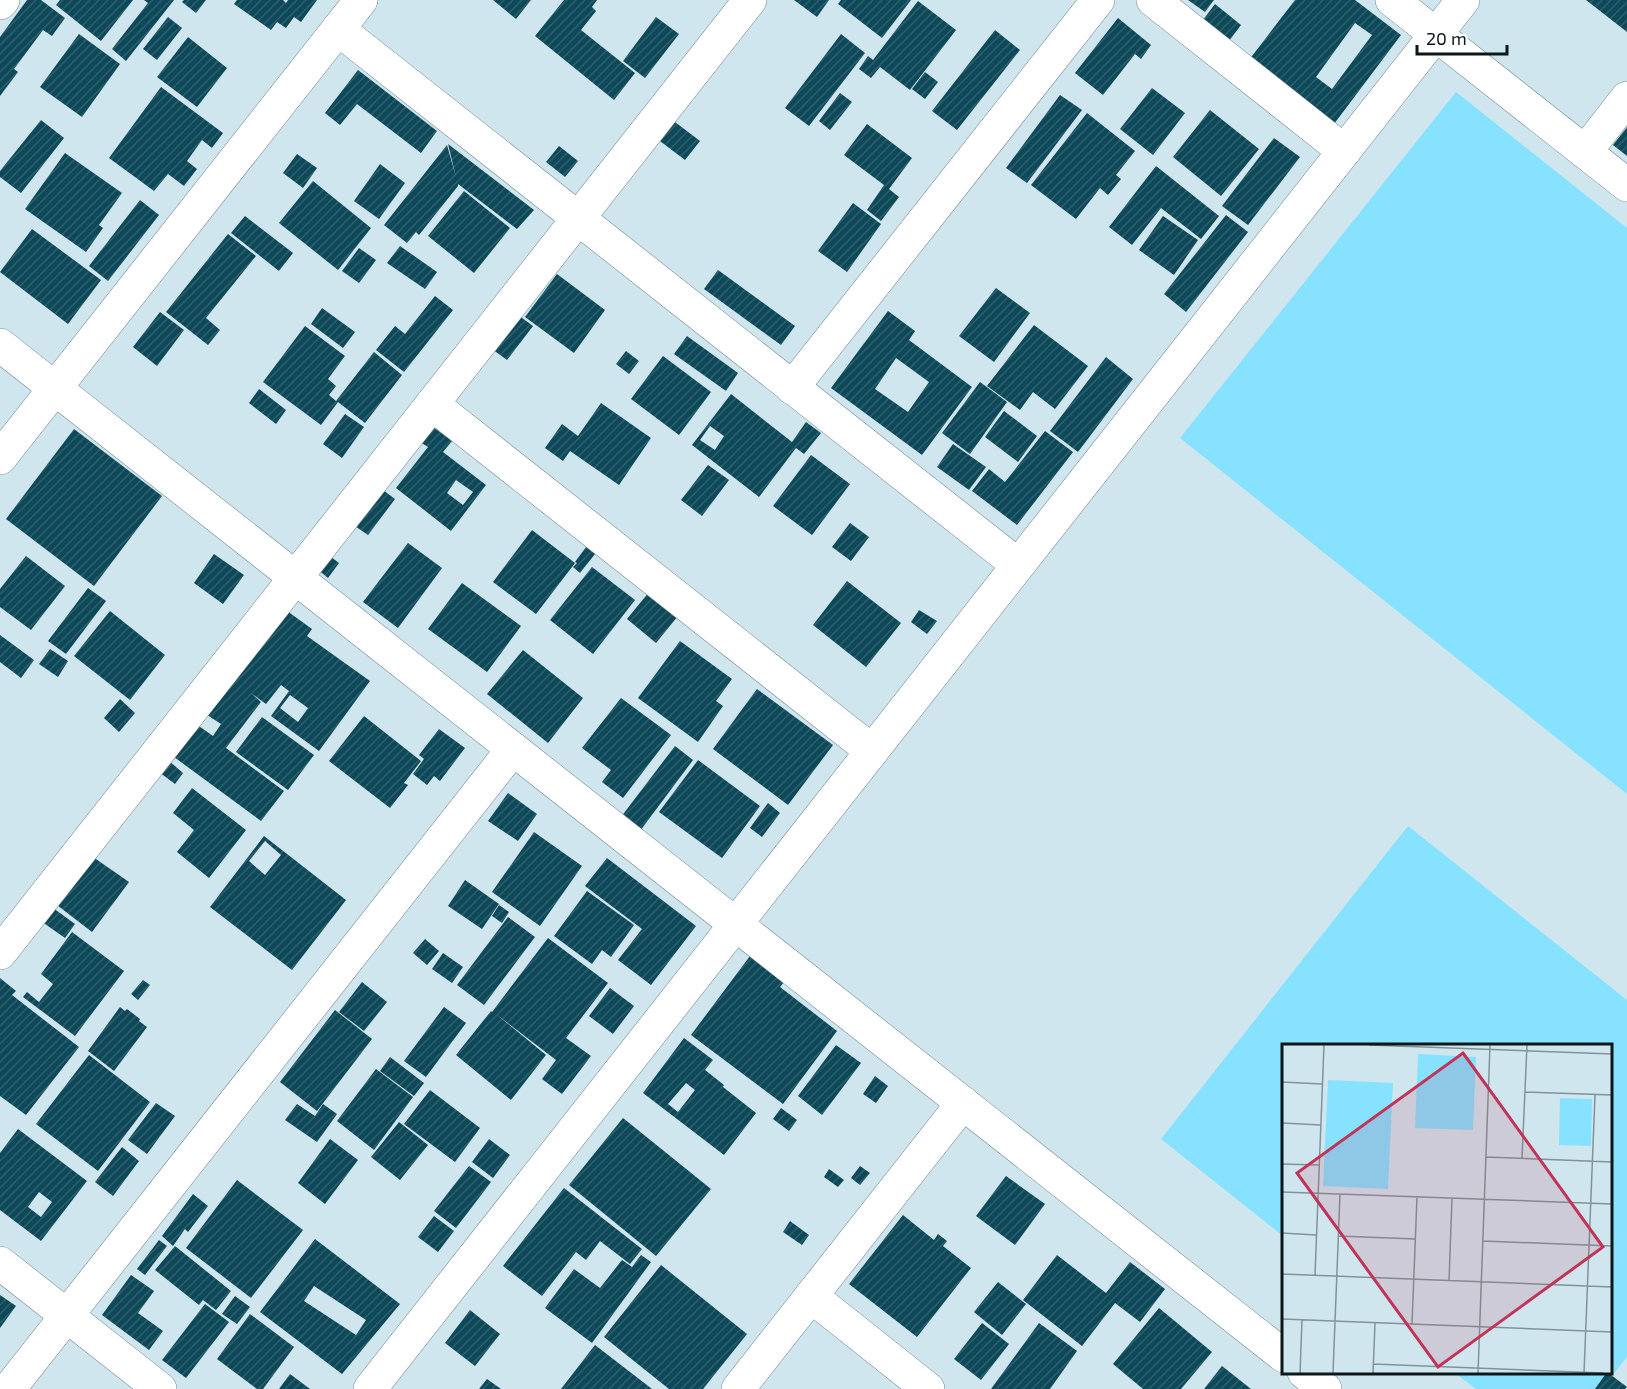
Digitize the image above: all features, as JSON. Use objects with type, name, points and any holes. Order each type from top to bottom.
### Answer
[{"type":"street","points":[[0,458],[361,0]]},
{"type":"street","points":[[0,953],[750,0]]},
{"type":"street","points":[[792,388],[1098,0]]},
{"type":"street","points":[[1153,0],[1344,151]]},
{"type":"street","points":[[1392,0],[1627,185]]},
{"type":"street","points":[[370,1389],[1463,0]]},
{"type":"street","points":[[338,29],[1018,565]]},
{"type":"street","points":[[1585,152],[1627,98]]},
{"type":"street","points":[[0,345],[1282,1354]]},
{"type":"street","points":[[432,404],[872,751]]},
{"type":"street","points":[[9,1389],[513,749]]},
{"type":"street","points":[[738,1389],[963,1103]]},
{"type":"street","points":[[0,1263],[160,1389]]},
{"type":"street","points":[[811,1296],[928,1389]]},
{"type":"street","points":[[1306,1374],[1325,1389]]},
{"type":"shaded area","points":[[1456,92],[1627,228],[1627,794],[1180,438]]},
{"type":"shaded area","points":[[1408,826],[1627,1000],[1627,1357],[1602,1389],[1476,1389],[1456,1374],[1612,1374],[1612,1044],[1282,1044],[1282,1235],[1161,1139]]},
{"type":"building","points":[[27,0],[41,0],[65,18],[52,36],[43,30],[14,69],[18,72],[0,96],[0,37]]},
{"type":"building","points":[[60,0],[133,0],[101,41],[56,5]]},
{"type":"building","points":[[144,0],[174,0],[126,61],[112,49],[148,3]]},
{"type":"building","points":[[184,0],[206,0],[196,13],[182,2]]},
{"type":"building","points":[[237,0],[283,0],[286,3],[288,0],[317,0],[301,22],[294,17],[286,28],[277,22],[271,30],[234,4]]},
{"type":"building","points":[[493,0],[531,0],[516,19]]},
{"type":"building","points":[[564,0],[597,0],[592,7],[596,11],[581,30],[635,73],[614,100],[535,36]]},
{"type":"building","points":[[794,0],[829,0],[817,17]]},
{"type":"building","points":[[841,0],[911,0],[882,38],[838,4]]},
{"type":"building","points":[[1188,0],[1214,0],[1205,12]]},
{"type":"building","points":[[1295,0],[1355,0],[1401,35],[1334,124],[1249,60]],"holes":[[[1355,23],[1372,35],[1332,89],[1316,77]]]},
{"type":"building","points":[[1586,0],[1627,0],[1627,32]]},
{"type":"building","points":[[918,1],[956,30],[910,90],[880,67],[871,78],[859,69],[868,56],[873,60]]},
{"type":"building","points":[[1215,4],[1241,25],[1229,41],[1203,20]]},
{"type":"building","points":[[168,17],[182,28],[157,60],[143,49]]},
{"type":"building","points":[[656,17],[679,34],[645,78],[623,61]]},
{"type":"building","points":[[1118,18],[1151,45],[1141,59],[1135,54],[1103,95],[1075,73]]},
{"type":"building","points":[[995,30],[1020,50],[957,130],[932,111]]},
{"type":"building","points":[[79,34],[120,64],[82,117],[40,87]]},
{"type":"building","points":[[841,34],[865,53],[809,126],[785,108]]},
{"type":"building","points":[[188,37],[227,68],[197,107],[157,77]]},
{"type":"building","points":[[358,70],[437,131],[421,153],[357,104],[340,125],[325,113]]},
{"type":"building","points":[[925,72],[938,82],[925,99],[912,89]]},
{"type":"building","points":[[161,87],[223,133],[212,148],[202,140],[187,161],[197,169],[184,186],[168,174],[154,191],[109,158]]},
{"type":"building","points":[[1152,88],[1185,113],[1153,155],[1120,129]]},
{"type":"building","points":[[840,93],[852,102],[830,130],[819,121]]},
{"type":"building","points":[[1060,95],[1082,110],[1027,183],[1006,168]]},
{"type":"building","points":[[1210,110],[1259,149],[1221,196],[1173,157]]},
{"type":"building","points":[[1087,113],[1135,151],[1116,175],[1121,179],[1108,195],[1100,188],[1076,219],[1031,185]]},
{"type":"building","points":[[671,119],[700,141],[685,160],[656,138]]},
{"type":"building","points":[[41,120],[64,138],[21,193],[0,177],[0,171]]},
{"type":"building","points":[[867,124],[912,158],[889,189],[899,197],[881,221],[867,210],[884,185],[844,155]]},
{"type":"building","points":[[1627,127],[1627,156],[1613,145]]},
{"type":"building","points":[[1274,138],[1300,157],[1248,225],[1222,206]]},
{"type":"building","points":[[448,144],[534,210],[517,229],[458,184],[419,235],[416,232],[407,243],[384,225],[447,145],[456,177]]},
{"type":"building","points":[[559,146],[578,161],[565,177],[546,162]]},
{"type":"building","points":[[65,153],[122,193],[99,225],[103,228],[86,252],[25,209]]},
{"type":"building","points":[[297,154],[317,168],[303,188],[283,173]]},
{"type":"building","points":[[380,164],[405,183],[379,219],[354,201]]},
{"type":"building","points":[[1156,166],[1219,216],[1201,239],[1161,208],[1132,245],[1109,227]]},
{"type":"building","points":[[313,181],[371,228],[338,270],[279,223]]},
{"type":"building","points":[[464,191],[510,228],[474,273],[428,236]]},
{"type":"building","points":[[140,200],[159,215],[108,281],[89,266]]},
{"type":"building","points":[[853,203],[881,224],[847,272],[818,251]]},
{"type":"building","points":[[1226,215],[1248,232],[1186,312],[1164,294]]},
{"type":"building","points":[[245,216],[293,253],[279,271],[231,233]]},
{"type":"building","points":[[1163,216],[1198,240],[1174,275],[1139,250]]},
{"type":"building","points":[[32,229],[101,280],[68,324],[0,272]]},
{"type":"building","points":[[228,234],[256,256],[206,318],[220,330],[208,345],[166,312]]},
{"type":"building","points":[[400,246],[437,272],[425,289],[387,263]]},
{"type":"building","points":[[359,248],[376,260],[359,283],[342,271]]},
{"type":"building","points":[[718,270],[795,326],[781,345],[704,289]]},
{"type":"building","points":[[557,274],[605,310],[574,353],[525,317]]},
{"type":"building","points":[[996,288],[1030,313],[994,362],[959,336]]},
{"type":"building","points":[[435,296],[453,310],[404,372],[376,350],[395,326],[405,334]]},
{"type":"building","points":[[322,308],[355,332],[343,348],[311,324]]},
{"type":"building","points":[[888,311],[915,331],[909,340],[972,387],[922,455],[831,388]],"holes":[[[896,358],[929,382],[908,412],[875,389]]]},
{"type":"building","points":[[160,312],[184,330],[157,366],[133,347]]},
{"type":"building","points":[[518,315],[533,326],[507,360],[492,349]]},
{"type":"building","points":[[1034,325],[1088,366],[1055,409],[1033,392],[1020,410],[987,386]]},
{"type":"building","points":[[305,326],[345,356],[328,379],[336,386],[329,395],[336,401],[374,352],[402,375],[365,423],[338,402],[321,425],[263,382]]},
{"type":"building","points":[[687,336],[738,373],[726,391],[674,354]]},
{"type":"building","points":[[626,351],[639,361],[629,374],[616,364]]},
{"type":"building","points":[[663,356],[711,392],[679,435],[631,399]]},
{"type":"building","points":[[1106,357],[1133,379],[1078,452],[1050,431]]},
{"type":"building","points":[[980,382],[1007,402],[970,454],[942,433]]},
{"type":"building","points":[[259,389],[286,410],[276,424],[249,403]]},
{"type":"building","points":[[731,394],[792,442],[806,422],[821,433],[804,454],[796,448],[759,497],[692,445]],"holes":[[[710,426],[724,436],[715,450],[700,440]]]},
{"type":"building","points":[[601,403],[651,438],[619,485],[570,451],[563,461],[545,448],[562,424],[578,436]]},
{"type":"building","points":[[1004,411],[1037,436],[1018,462],[985,437]]},
{"type":"building","points":[[345,414],[364,427],[342,458],[323,444]]},
{"type":"building","points":[[429,424],[452,441],[443,452],[486,485],[451,531],[396,488],[428,447],[417,440]],"holes":[[[456,480],[473,492],[463,505],[447,493]]]},
{"type":"building","points":[[74,429],[162,496],[94,586],[6,519]]},
{"type":"building","points":[[1045,431],[1073,452],[1017,525],[972,491],[989,469],[1005,482]]},
{"type":"building","points":[[953,444],[986,467],[969,490],[937,467]]},
{"type":"building","points":[[811,455],[850,484],[812,535],[773,506]]},
{"type":"building","points":[[708,465],[729,480],[702,516],[681,500]]},
{"type":"building","points":[[379,487],[395,499],[368,535],[352,524]]},
{"type":"building","points":[[850,523],[869,537],[851,561],[832,547]]},
{"type":"building","points":[[532,530],[575,563],[536,614],[493,582]]},
{"type":"building","points":[[408,543],[442,568],[398,628],[363,602]]},
{"type":"building","points":[[586,547],[595,554],[580,573],[573,567]]},
{"type":"building","points":[[214,554],[244,575],[223,604],[194,583]]},
{"type":"building","points":[[327,554],[339,563],[328,578],[316,568]]},
{"type":"building","points":[[26,556],[65,586],[31,630],[0,607],[0,589]]},
{"type":"building","points":[[592,567],[635,600],[593,654],[550,620]]},
{"type":"building","points":[[847,581],[901,623],[866,667],[813,625]]},
{"type":"building","points":[[462,583],[521,626],[487,672],[428,629]]},
{"type":"building","points":[[88,588],[106,601],[66,654],[48,641]]},
{"type":"building","points":[[649,592],[678,616],[656,643],[627,619]]},
{"type":"building","points":[[276,603],[312,629],[307,636],[370,681],[319,751],[271,716],[289,691],[281,685],[266,704],[251,693],[261,702],[226,748],[284,791],[261,821],[170,754]],"holes":[[[290,695],[308,708],[298,722],[280,708]],[[204,713],[221,724],[213,736],[196,724]]]},
{"type":"building","points":[[919,610],[937,621],[927,634],[911,622]]},
{"type":"building","points":[[110,611],[165,655],[130,700],[74,656]]},
{"type":"building","points":[[0,635],[34,660],[21,678],[0,662]]},
{"type":"building","points":[[680,641],[732,679],[716,701],[723,706],[698,742],[638,698]]},
{"type":"building","points":[[50,649],[68,661],[58,677],[39,664]]},
{"type":"building","points":[[523,650],[583,698],[548,743],[487,694]]},
{"type":"building","points":[[757,689],[833,745],[788,805],[713,749]]},
{"type":"building","points":[[621,698],[671,735],[623,798],[602,782],[611,770],[582,748]]},
{"type":"building","points":[[120,699],[135,713],[119,732],[104,718]]},
{"type":"building","points":[[364,716],[421,761],[404,783],[408,785],[390,808],[329,761]]},
{"type":"building","points":[[262,717],[314,755],[288,790],[236,752]]},
{"type":"building","points":[[439,729],[465,748],[440,781],[434,776],[427,785],[413,774],[424,759],[419,755]]},
{"type":"building","points":[[675,746],[693,760],[640,831],[621,817]]},
{"type":"building","points":[[168,760],[183,773],[175,784],[159,772]]},
{"type":"building","points":[[698,760],[760,806],[722,858],[659,812]]},
{"type":"building","points":[[192,788],[246,830],[209,878],[177,852],[194,830],[173,813]]},
{"type":"building","points":[[508,793],[537,814],[518,841],[488,821]]},
{"type":"building","points":[[768,803],[780,813],[762,837],[750,828]]},
{"type":"building","points":[[534,832],[582,866],[540,926],[492,892]]},
{"type":"building","points":[[264,836],[346,900],[292,970],[210,907]],"holes":[[[265,841],[281,855],[265,875],[249,861]]]},
{"type":"building","points":[[93,857],[129,882],[92,932],[57,905]]},
{"type":"building","points":[[607,858],[696,926],[651,985],[618,960],[642,929],[585,886]]},
{"type":"building","points":[[465,880],[499,904],[482,929],[448,906]]},
{"type":"building","points":[[587,891],[634,925],[611,957],[602,950],[592,964],[554,936]]},
{"type":"building","points":[[49,905],[75,924],[65,938],[38,919]]},
{"type":"building","points":[[499,905],[509,912],[502,923],[492,916]]},
{"type":"building","points":[[508,917],[535,937],[484,1005],[457,985]]},
{"type":"building","points":[[72,932],[124,971],[75,1036],[23,997],[27,992],[39,1002],[53,984],[41,974]]},
{"type":"building","points":[[548,938],[608,983],[566,1038],[591,1056],[562,1094],[542,1079],[556,1060],[496,1014],[546,1055],[511,1100],[456,1055]]},
{"type":"building","points":[[425,939],[439,951],[427,965],[413,953]]},
{"type":"building","points":[[443,953],[463,967],[452,983],[432,969]]},
{"type":"building","points":[[750,956],[784,982],[780,987],[837,1031],[783,1104],[691,1035]]},
{"type":"building","points":[[0,978],[16,991],[12,995],[79,1047],[26,1115],[0,1096]]},
{"type":"building","points":[[143,980],[150,985],[138,1000],[131,994]]},
{"type":"building","points":[[362,982],[387,1002],[364,1031],[339,1012]]},
{"type":"building","points":[[610,988],[634,1006],[613,1034],[589,1016]]},
{"type":"building","points":[[120,1007],[125,1011],[127,1009],[147,1027],[114,1071],[88,1051]]},
{"type":"building","points":[[444,1007],[466,1023],[426,1077],[404,1061]]},
{"type":"building","points":[[335,1010],[372,1039],[317,1111],[280,1082]]},
{"type":"building","points":[[684,1038],[713,1060],[705,1070],[756,1113],[724,1155],[643,1093]],"holes":[[[686,1083],[695,1090],[678,1112],[668,1104]]]},
{"type":"building","points":[[836,1045],[861,1063],[822,1115],[798,1096]]},
{"type":"building","points":[[89,1055],[150,1102],[98,1171],[36,1124]]},
{"type":"building","points":[[390,1057],[424,1083],[414,1096],[380,1071]]},
{"type":"building","points":[[376,1069],[413,1097],[374,1150],[337,1121]]},
{"type":"building","points":[[875,1076],[888,1086],[876,1103],[863,1094]]},
{"type":"building","points":[[430,1090],[480,1128],[455,1162],[404,1124]]},
{"type":"building","points":[[156,1103],[175,1116],[147,1154],[128,1140]]},
{"type":"building","points":[[297,1104],[315,1116],[323,1104],[337,1114],[317,1142],[285,1120]]},
{"type":"building","points":[[781,1108],[797,1120],[789,1131],[773,1119]]},
{"type":"building","points":[[623,1118],[711,1189],[656,1256],[569,1185]]},
{"type":"building","points":[[399,1122],[428,1145],[400,1180],[371,1157]]},
{"type":"building","points":[[18,1129],[87,1181],[41,1241],[0,1210],[0,1153]],"holes":[[[39,1192],[52,1202],[41,1217],[28,1207]]]},
{"type":"building","points":[[330,1139],[358,1160],[325,1204],[298,1183]]},
{"type":"building","points":[[489,1139],[510,1155],[493,1178],[472,1162]]},
{"type":"building","points":[[122,1147],[139,1161],[113,1196],[95,1182]]},
{"type":"building","points":[[469,1166],[491,1182],[456,1228],[434,1211]]},
{"type":"building","points":[[860,1166],[870,1173],[860,1185],[851,1178]]},
{"type":"building","points":[[829,1169],[844,1180],[838,1187],[824,1177]]},
{"type":"building","points":[[1006,1176],[1045,1204],[1015,1245],[976,1216]]},
{"type":"building","points":[[237,1180],[303,1230],[251,1298],[186,1248]]},
{"type":"building","points":[[564,1188],[642,1249],[630,1264],[600,1241],[586,1260],[576,1252],[542,1296],[503,1266]]},
{"type":"building","points":[[193,1194],[208,1206],[188,1232],[185,1229],[173,1246],[162,1236]]},
{"type":"building","points":[[903,1215],[934,1240],[938,1234],[947,1241],[943,1246],[971,1268],[917,1337],[849,1284]]},
{"type":"building","points":[[434,1216],[454,1231],[438,1252],[418,1237]]},
{"type":"building","points":[[790,1221],[809,1235],[802,1245],[783,1232]]},
{"type":"building","points":[[315,1239],[400,1304],[342,1374],[260,1312]],"holes":[[[314,1286],[366,1320],[356,1335],[304,1301]]]},
{"type":"building","points":[[159,1240],[167,1246],[145,1275],[137,1269]]},
{"type":"building","points":[[175,1246],[231,1291],[216,1310],[203,1300],[199,1305],[155,1270]]},
{"type":"building","points":[[641,1255],[651,1262],[592,1343],[545,1308],[574,1269],[600,1288],[622,1260],[632,1267]]},
{"type":"building","points":[[1057,1255],[1106,1293],[1130,1262],[1165,1289],[1140,1322],[1115,1303],[1082,1346],[1023,1300]]},
{"type":"building","points":[[661,1265],[747,1334],[703,1389],[669,1389],[604,1337]]},
{"type":"building","points":[[131,1275],[154,1291],[138,1313],[163,1331],[149,1350],[102,1315]]},
{"type":"building","points":[[998,1282],[1026,1304],[1002,1335],[974,1312]]},
{"type":"building","points":[[0,1295],[16,1306],[0,1328]]},
{"type":"building","points":[[235,1296],[250,1307],[237,1324],[222,1314]]},
{"type":"building","points":[[205,1304],[229,1322],[186,1378],[162,1360]]},
{"type":"building","points":[[1159,1308],[1212,1352],[1181,1389],[1143,1389],[1113,1364]]},
{"type":"building","points":[[470,1310],[500,1334],[475,1366],[445,1343]]},
{"type":"building","points":[[250,1314],[294,1347],[263,1389],[257,1389],[217,1359]]},
{"type":"building","points":[[982,1323],[1009,1344],[981,1380],[954,1359]]},
{"type":"building","points":[[1039,1323],[1077,1351],[1050,1389],[991,1389]]},
{"type":"building","points":[[595,1345],[652,1389],[561,1389]]},
{"type":"building","points":[[1222,1366],[1251,1389],[1204,1389]]},
{"type":"building","points":[[290,1374],[310,1389],[279,1389]]},
{"type":"building","points":[[1606,1374],[1610,1374],[1627,1387],[1625,1389],[1595,1389]]},
{"type":"building","points":[[487,1379],[501,1389],[479,1389]]}]
